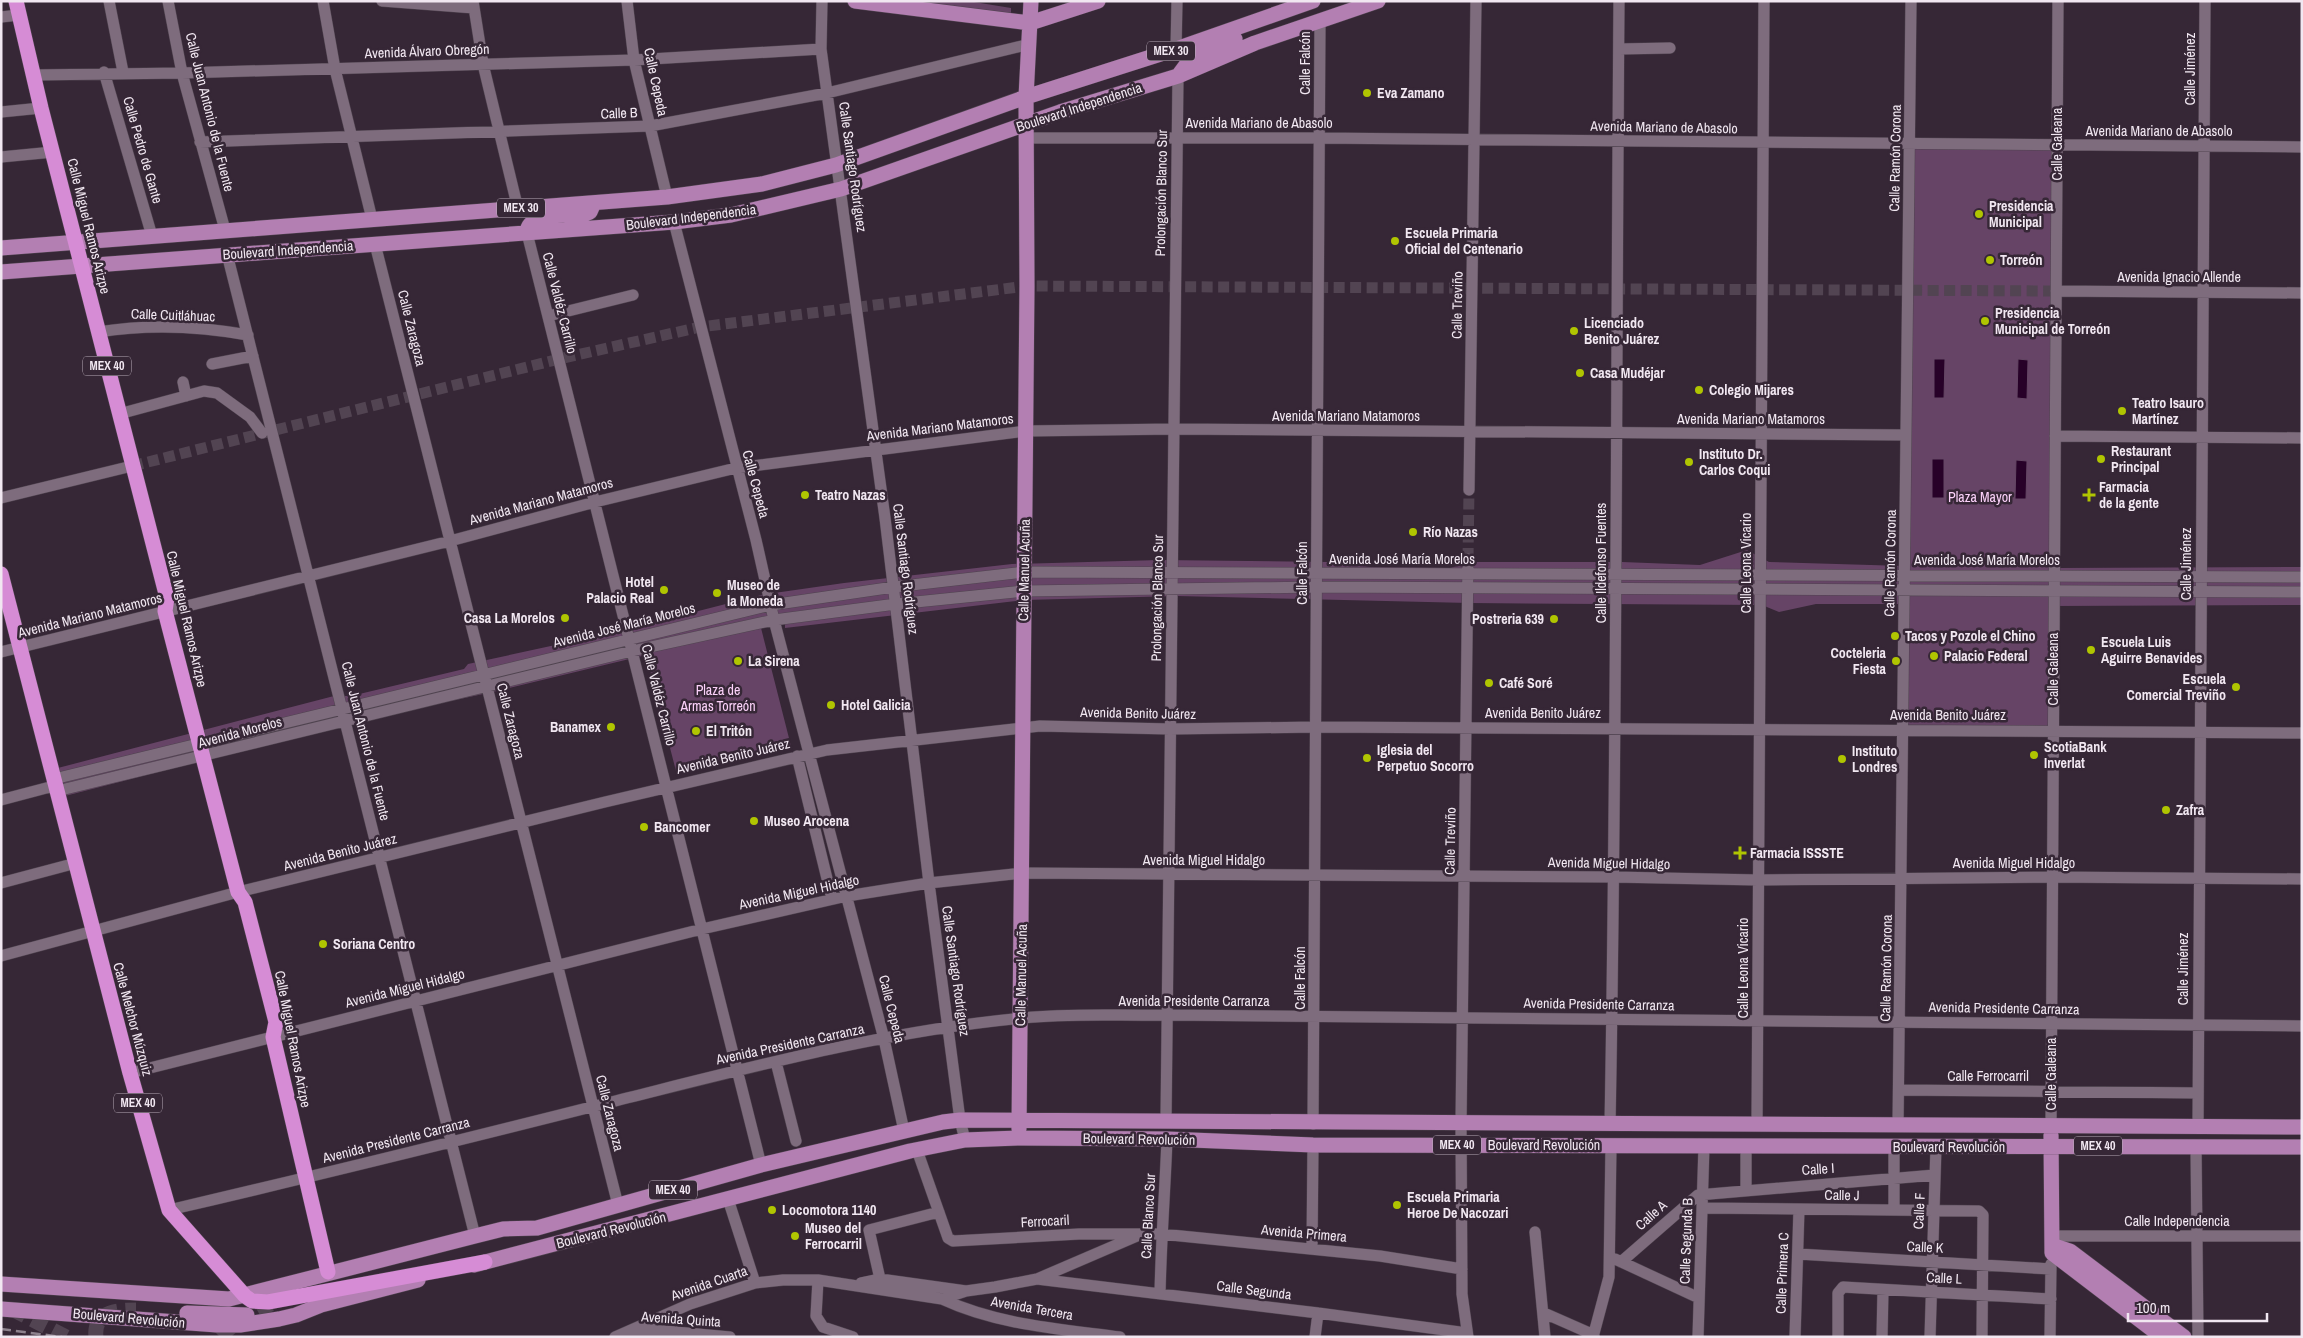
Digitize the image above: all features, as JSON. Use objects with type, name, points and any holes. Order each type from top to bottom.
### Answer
[{"type":"highway","name":"Calle Miguel Ramos Arizpe","points":[[18,8],[41,108],[167,598],[165,611],[238,892],[246,902],[276,1022],[273,1037],[328,1272]]},
{"type":"highway","name":"Calle Melchor Múzquiz","points":[[1,574],[6,609],[20,648],[54,786],[130,1073],[169,1210],[246,1296]]},
{"type":"highway","name":"MEX 40","points":[[246,1296],[252,1301],[268,1302],[485,1262]]},
{"type":"main road","points":[[855,1],[1030,23],[1098,1]]},
{"type":"main road","name":"Calle Manuel Acuña","points":[[1019,1138],[1026,431],[1026,97],[1031,1]]},
{"type":"main road","name":"Boulevard Independencia","points":[[1,248],[666,197],[762,184],[836,165],[1026,97],[1176,49],[1314,1]]},
{"type":"main road","name":"Boulevard Independencia","points":[[1,272],[674,222],[731,215],[840,190],[1027,131],[1178,76],[1255,43],[1378,1]]},
{"type":"main road","points":[[1178,76],[1192,56],[1229,42],[1253,28],[1263,19]]},
{"type":"main road","points":[[527,233],[530,223],[538,218],[585,214],[590,212],[594,203]]},
{"type":"main road","points":[[315,248],[326,240],[369,235],[374,229],[372,219]]},
{"type":"main road","name":"MEX 40","points":[[246,1296],[328,1272],[503,1229],[537,1228],[761,1166],[904,1131],[960,1120],[1166,1120],[1313,1124],[2302,1127]]},
{"type":"main road","name":"Calle Galeana","points":[[2051,1126],[2052,1244]]},
{"type":"main road","name":"Boulevard Revolución","points":[[4,1309],[232,1325],[288,1317],[321,1305],[485,1262],[917,1150],[965,1140],[1019,1138],[1167,1139],[1313,1144],[1610,1146],[2302,1147]]},
{"type":"main road","points":[[307,1286],[537,1228]]},
{"type":"main road","points":[[2052,1244],[2162,1337]]},
{"type":"main road","points":[[2052,1244],[2070,1251],[2184,1337]]},
{"type":"main road","points":[[4,1309],[2,1284],[206,1298],[229,1299],[246,1296]]},
{"type":"main road","points":[[136,1310],[235,1315],[321,1305]]},
{"type":"street","points":[[108,1],[123,72]]},
{"type":"street","name":"Calle Juan Antonio de la Fuente","points":[[168,1],[182,72],[225,230]]},
{"type":"street","points":[[323,1],[335,68],[372,219]]},
{"type":"street","points":[[382,1],[473,5],[483,64],[518,209]]},
{"type":"street","name":"Calle Cepeda","points":[[627,1],[634,60],[666,197]]},
{"type":"street","name":"Calle Santiago Rodríguez","points":[[822,1],[821,49],[894,587],[929,883],[960,1120],[965,1140]]},
{"type":"street","points":[[1176,49],[1177,1]]},
{"type":"street","name":"Calle Treviño","points":[[1470,490],[1476,1]]},
{"type":"street","name":"Calle Ildefonso Fuentes","points":[[1610,1125],[1616,729],[1617,574],[1615,433],[1619,1]]},
{"type":"street","name":"Calle Leona Vicario","points":[[1757,1125],[1764,1]]},
{"type":"street","name":"Calle Ramón Corona","points":[[1898,1126],[1903,879],[1911,1]]},
{"type":"street","name":"Calle Galeana","points":[[2051,1126],[2058,1]]},
{"type":"street","name":"Calle Jiménez","points":[[2198,1127],[2200,577],[2206,1]]},
{"type":"street","points":[[1,17],[18,8]]},
{"type":"street","name":"Calle Falcón","points":[[1313,1124],[1320,22]]},
{"type":"street","name":"Calle B","points":[[200,142],[650,126],[827,93],[1030,44]]},
{"type":"street","points":[[1619,49],[1670,48]]},
{"type":"street","name":"Avenida Álvaro Obregón","points":[[34,74],[634,60],[821,49]]},
{"type":"street","name":"Calle Pedro de Gante","points":[[104,72],[152,236]]},
{"type":"street","name":"Prolongación Blanco Sur","points":[[1166,1120],[1178,76]]},
{"type":"street","points":[[1,112],[41,108]]},
{"type":"street","name":"Avenida Mariano de Abasolo","points":[[1027,131],[1177,138],[2302,147]]},
{"type":"street","points":[[1,157],[53,152]]},
{"type":"street","name":"Calle Cepeda","points":[[674,222],[756,540],[803,755],[847,896],[884,1039],[904,1131]]},
{"type":"street","name":"Calle Valdéz Carrillo","points":[[527,233],[761,1166]]},
{"type":"street","name":"Calle Zaragoza","points":[[375,244],[618,1205]]},
{"type":"street","name":"Calle Juan Antonio de la Fuente","points":[[227,254],[475,1236]]},
{"type":"street","name":"Avenida Ignacio Allende","points":[[2056,291],[2302,293]]},
{"type":"street","points":[[548,316],[633,295]]},
{"type":"street","name":"Calle Cuitláhuac","points":[[98,332],[146,327],[227,331],[248,335]]},
{"type":"street","points":[[212,364],[253,356]]},
{"type":"street","points":[[183,382],[186,396]]},
{"type":"street","points":[[119,414],[204,391],[217,393],[231,402],[250,417],[262,433]]},
{"type":"street","name":"Avenida Mariano Matamoros","points":[[1,652],[736,468],[1026,431],[1174,429],[1906,435]]},
{"type":"street","points":[[2055,436],[2302,438]]},
{"type":"street","points":[[1,498],[132,466]]},
{"type":"street","name":"Calle Treviño","points":[[1468,559],[1461,1124],[1462,1269],[1464,1311],[1468,1335]]},
{"type":"street","name":"Avenida José María Morelos","points":[[343,714],[484,675],[771,605],[894,587],[1024,572],[2302,578]]},
{"type":"street","name":"Avenida José María Morelos","points":[[774,620],[896,604],[1024,591],[1172,588],[1616,588],[2302,592]]},
{"type":"street","name":"Avenida Morelos","points":[[202,751],[343,714],[487,688],[632,651],[774,620]]},
{"type":"street","name":"Avenida Benito Juárez","points":[[1,956],[238,892],[803,755],[912,740],[1040,726],[1170,729],[1316,727],[2302,733]]},
{"type":"street","points":[[1,800],[202,751]]},
{"type":"street","points":[[803,755],[832,899]]},
{"type":"street","points":[[1,883],[76,864]]},
{"type":"street","name":"Avenida Miguel Hidalgo","points":[[130,1073],[702,929],[832,899],[929,883],[1022,874],[1614,877],[1758,880],[2052,877],[2302,879]]},
{"type":"street","name":"Avenida Presidente Carranza","points":[[169,1210],[306,1178],[737,1070],[949,1027],[1021,1018],[1167,1015],[2302,1026]]},
{"type":"street","points":[[776,1062],[796,1141]]},
{"type":"street","name":"Calle Ferrocarril","points":[[1899,1090],[2198,1093]]},
{"type":"street","name":"Calle Blanco Sur","points":[[1160,1294],[1161,1234],[1165,1210],[1167,1139]]},
{"type":"street","points":[[1312,1249],[1313,1144]]},
{"type":"street","points":[[1544,1313],[1593,1336],[1609,1277],[1616,1260],[1610,1146]]},
{"type":"street","name":"Calle Segunda B","points":[[1698,1337],[1704,1146]]},
{"type":"street","points":[[1746,1146],[1746,1189]]},
{"type":"street","points":[[2196,1146],[2198,1337]]},
{"type":"street","points":[[1894,1147],[1894,1210]]},
{"type":"street","name":"Calle F","points":[[1930,1337],[1936,1147]]},
{"type":"street","points":[[880,1279],[869,1230],[939,1212],[917,1150]]},
{"type":"street","name":"Calle I","points":[[1702,1194],[1935,1175]]},
{"type":"street","name":"Calle A","points":[[1616,1260],[1684,1205],[1702,1194]]},
{"type":"street","points":[[728,1199],[755,1283]]},
{"type":"street","name":"Calle J","points":[[1702,1208],[1981,1212],[1983,1215],[1983,1265]]},
{"type":"street","name":"Calle Primera C","points":[[1796,1337],[1799,1209]]},
{"type":"street","name":"Ferrocaril","points":[[939,1212],[950,1240],[1142,1234]]},
{"type":"street","points":[[1535,1232],[1545,1337]]},
{"type":"street","points":[[1097,1252],[1099,1234]]},
{"type":"street","name":"Avenida Primera","points":[[1142,1234],[1161,1234],[1380,1256],[1462,1269]]},
{"type":"street","name":"Avenida Cuarta","points":[[615,1337],[690,1304],[755,1283],[783,1280],[818,1280],[942,1299],[966,1291],[1037,1279],[1142,1234]]},
{"type":"street","name":"Calle Independencia","points":[[2052,1244],[2196,1236],[2302,1236]]},
{"type":"street","name":"Calle Galeana","points":[[2050,1337],[2052,1244]]},
{"type":"street","name":"Calle K","points":[[1798,1254],[2051,1269]]},
{"type":"street","points":[[1616,1260],[1699,1298]]},
{"type":"street","points":[[1982,1337],[1983,1265]]},
{"type":"street","name":"Avenida Cuarta","points":[[854,1284],[880,1279],[966,1291]]},
{"type":"street","name":"Calle Segunda","points":[[1037,1279],[1318,1313],[1468,1335]]},
{"type":"street","points":[[818,1280],[816,1316],[823,1327],[853,1337]]},
{"type":"street","name":"Calle L","points":[[1838,1337],[1838,1293],[1843,1287],[2051,1299]]},
{"type":"street","points":[[1882,1337],[1883,1290]]},
{"type":"street","name":"Avenida Tercera","points":[[942,1299],[978,1314],[1034,1326],[1120,1337]]},
{"type":"street","points":[[1315,1337],[1318,1313]]},
{"type":"street","points":[[1692,1337],[1699,1322]]},
{"type":"street","name":"Avenida Quinta","points":[[630,1331],[665,1331],[730,1337]]},
{"type":"green space","points":[[903,1],[968,1],[1011,8],[1011,14]]},
{"type":"green space","points":[[1910,145],[2057,146],[2057,568],[2302,567],[2302,605],[2054,606],[2051,728],[1905,728],[1905,604],[1816,604],[1779,612],[1762,605],[1469,603],[1177,596],[1025,600],[785,628],[785,622],[761,628],[791,746],[676,771],[646,655],[497,691],[353,722],[61,797],[54,769],[334,696],[351,696],[464,669],[468,664],[620,631],[761,595],[844,583],[1012,564],[1160,560],[1328,562],[1371,567],[1450,568],[1474,562],[1622,562],[1700,565],[1747,550],[1769,562],[1904,566]]},
{"type":"shaded area","points":[[1934,359],[1945,359],[1944,398],[1934,398]]},
{"type":"shaded area","points":[[2018,359],[2028,360],[2027,399],[2017,398]]},
{"type":"shaded area","points":[[1932,459],[1944,459],[1944,498],[1932,498]]},
{"type":"shaded area","points":[[2016,460],[2027,461],[2026,499],[2015,499]]},
{"type":"tunnel","points":[[132,466],[559,359],[700,327],[1027,286],[2056,291]]},
{"type":"tunnel","points":[[1468,559],[1469,490]]},
{"type":"tunnel","points":[[220,1337],[247,1316],[277,1301]]},
{"type":"tunnel","points":[[12,1309],[66,1337]]},
{"type":"tunnel","points":[[96,1337],[98,1322],[102,1317],[114,1312],[136,1310]]},
{"type":"railway","points":[[1,1329],[62,1337]]},
{"type":"place","name":"Eva Zamano","points":[[1367,93]]},
{"type":"place","name":"Presidencia Municipal","points":[[1979,214]]},
{"type":"place","name":"Escuela Primaria Oficial del Centenario","points":[[1395,241]]},
{"type":"place","name":"Torreón","points":[[1990,260]]},
{"type":"place","name":"Presidencia Municipal de Torreón","points":[[1985,321]]},
{"type":"place","name":"Licenciado Benito Juárez","points":[[1574,331]]},
{"type":"place","name":"Casa Mudéjar","points":[[1580,373]]},
{"type":"place","name":"Colegio Mijares","points":[[1699,390]]},
{"type":"place","name":"Teatro Isauro Martínez","points":[[2122,411]]},
{"type":"place","name":"Restaurant Principal","points":[[2101,459]]},
{"type":"place","name":"Instituto Dr. Carlos Coqui","points":[[1689,462]]},
{"type":"place","name":"Teatro Nazas","points":[[805,495]]},
{"type":"place","name":"Farmacia de la gente","points":[[2089,495]]},
{"type":"place","name":"Río Nazas","points":[[1413,532]]},
{"type":"place","name":"Hotel Palacio Real","points":[[664,590]]},
{"type":"place","name":"Museo de la Moneda","points":[[717,593]]},
{"type":"place","name":"Casa La Morelos","points":[[565,618]]},
{"type":"place","name":"Postreria 639","points":[[1554,619]]},
{"type":"place","name":"Tacos y Pozole el Chino","points":[[1895,636]]},
{"type":"place","name":"Escuela Luis Aguirre Benavides","points":[[2091,650]]},
{"type":"place","name":"Palacio Federal","points":[[1934,656]]},
{"type":"place","name":"La Sirena","points":[[738,661]]},
{"type":"place","name":"Cocteleria Fiesta","points":[[1896,661]]},
{"type":"place","name":"Café Soré","points":[[1489,683]]},
{"type":"place","name":"Escuela Comercial Treviño","points":[[2236,687]]},
{"type":"place","name":"Hotel Galicia","points":[[831,705]]},
{"type":"place","name":"Banamex","points":[[611,727]]},
{"type":"place","name":"El Tritón","points":[[696,731]]},
{"type":"place","name":"ScotiaBank Inverlat","points":[[2034,755]]},
{"type":"place","name":"Iglesia del Perpetuo Socorro","points":[[1367,758]]},
{"type":"place","name":"Instituto Londres","points":[[1842,759]]},
{"type":"place","name":"Zafra","points":[[2166,810]]},
{"type":"place","name":"Museo Arocena","points":[[754,821]]},
{"type":"place","name":"Bancomer","points":[[644,827]]},
{"type":"place","name":"Farmacia ISSSTE","points":[[1740,853]]},
{"type":"place","name":"Soriana Centro","points":[[323,944]]},
{"type":"place","name":"Escuela Primaria Heroe De Nacozari","points":[[1397,1205]]},
{"type":"place","name":"Locomotora 1140","points":[[772,1210]]},
{"type":"place","name":"Museo del Ferrocarril","points":[[795,1236]]},
{"type":"park label","name":"Plaza Mayor","points":[[1980,497]]},
{"type":"park label","name":"Plaza de Armas Torreón","points":[[718,698]]}]
